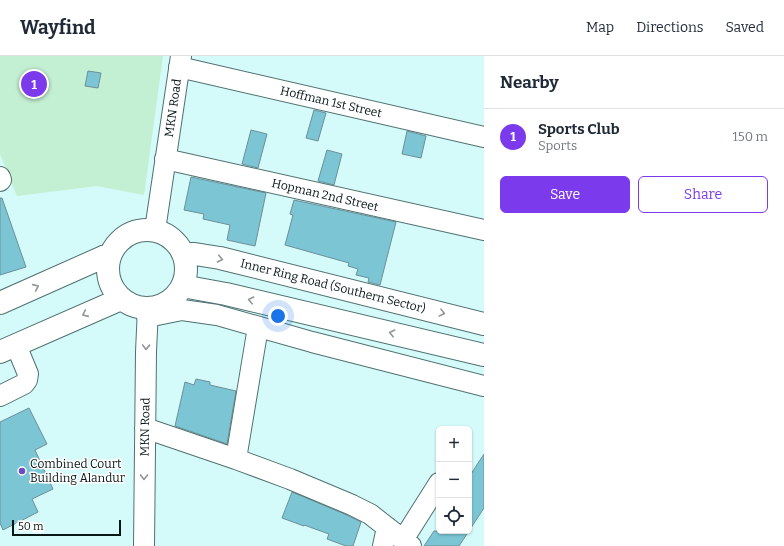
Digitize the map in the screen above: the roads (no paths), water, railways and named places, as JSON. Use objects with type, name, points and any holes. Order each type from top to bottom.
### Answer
[{"type":"main road","points":[[142,230],[155,230],[171,238],[182,252],[186,269],[182,286],[172,299],[147,312],[121,298],[111,285],[107,270],[110,254],[120,241],[132,233],[142,230]]},
{"type":"main road","name":"Inner Ring Road (Southern Sector)","points":[[182,252],[220,258],[484,324]]},
{"type":"main road","points":[[0,303],[110,254]]},
{"type":"main road","points":[[182,286],[226,294],[484,355]]},
{"type":"main road","points":[[8,348],[121,298]]},
{"type":"street","name":"Hoffman 1st Street","points":[[180,61],[484,137]]},
{"type":"street","name":"MKN Road","points":[[155,230],[180,61]]},
{"type":"street","name":"Hopman 2nd Street","points":[[165,159],[484,230]]},
{"type":"street","points":[[0,177],[0,180]]},
{"type":"street","points":[[147,312],[182,310],[217,316],[484,386]]},
{"type":"street","name":"MKN Road","points":[[144,546],[147,312]]},
{"type":"street","points":[[236,459],[258,326]]},
{"type":"street","points":[[0,396],[24,384],[27,380],[28,374],[8,348]]},
{"type":"street","points":[[145,428],[290,479],[352,505],[370,514],[385,537],[407,543],[436,489]]},
{"type":"place","name":"Sports Club","points":[[34,84]]},
{"type":"place","name":"Combined Court Building Alandur","points":[[22,471]]}]
